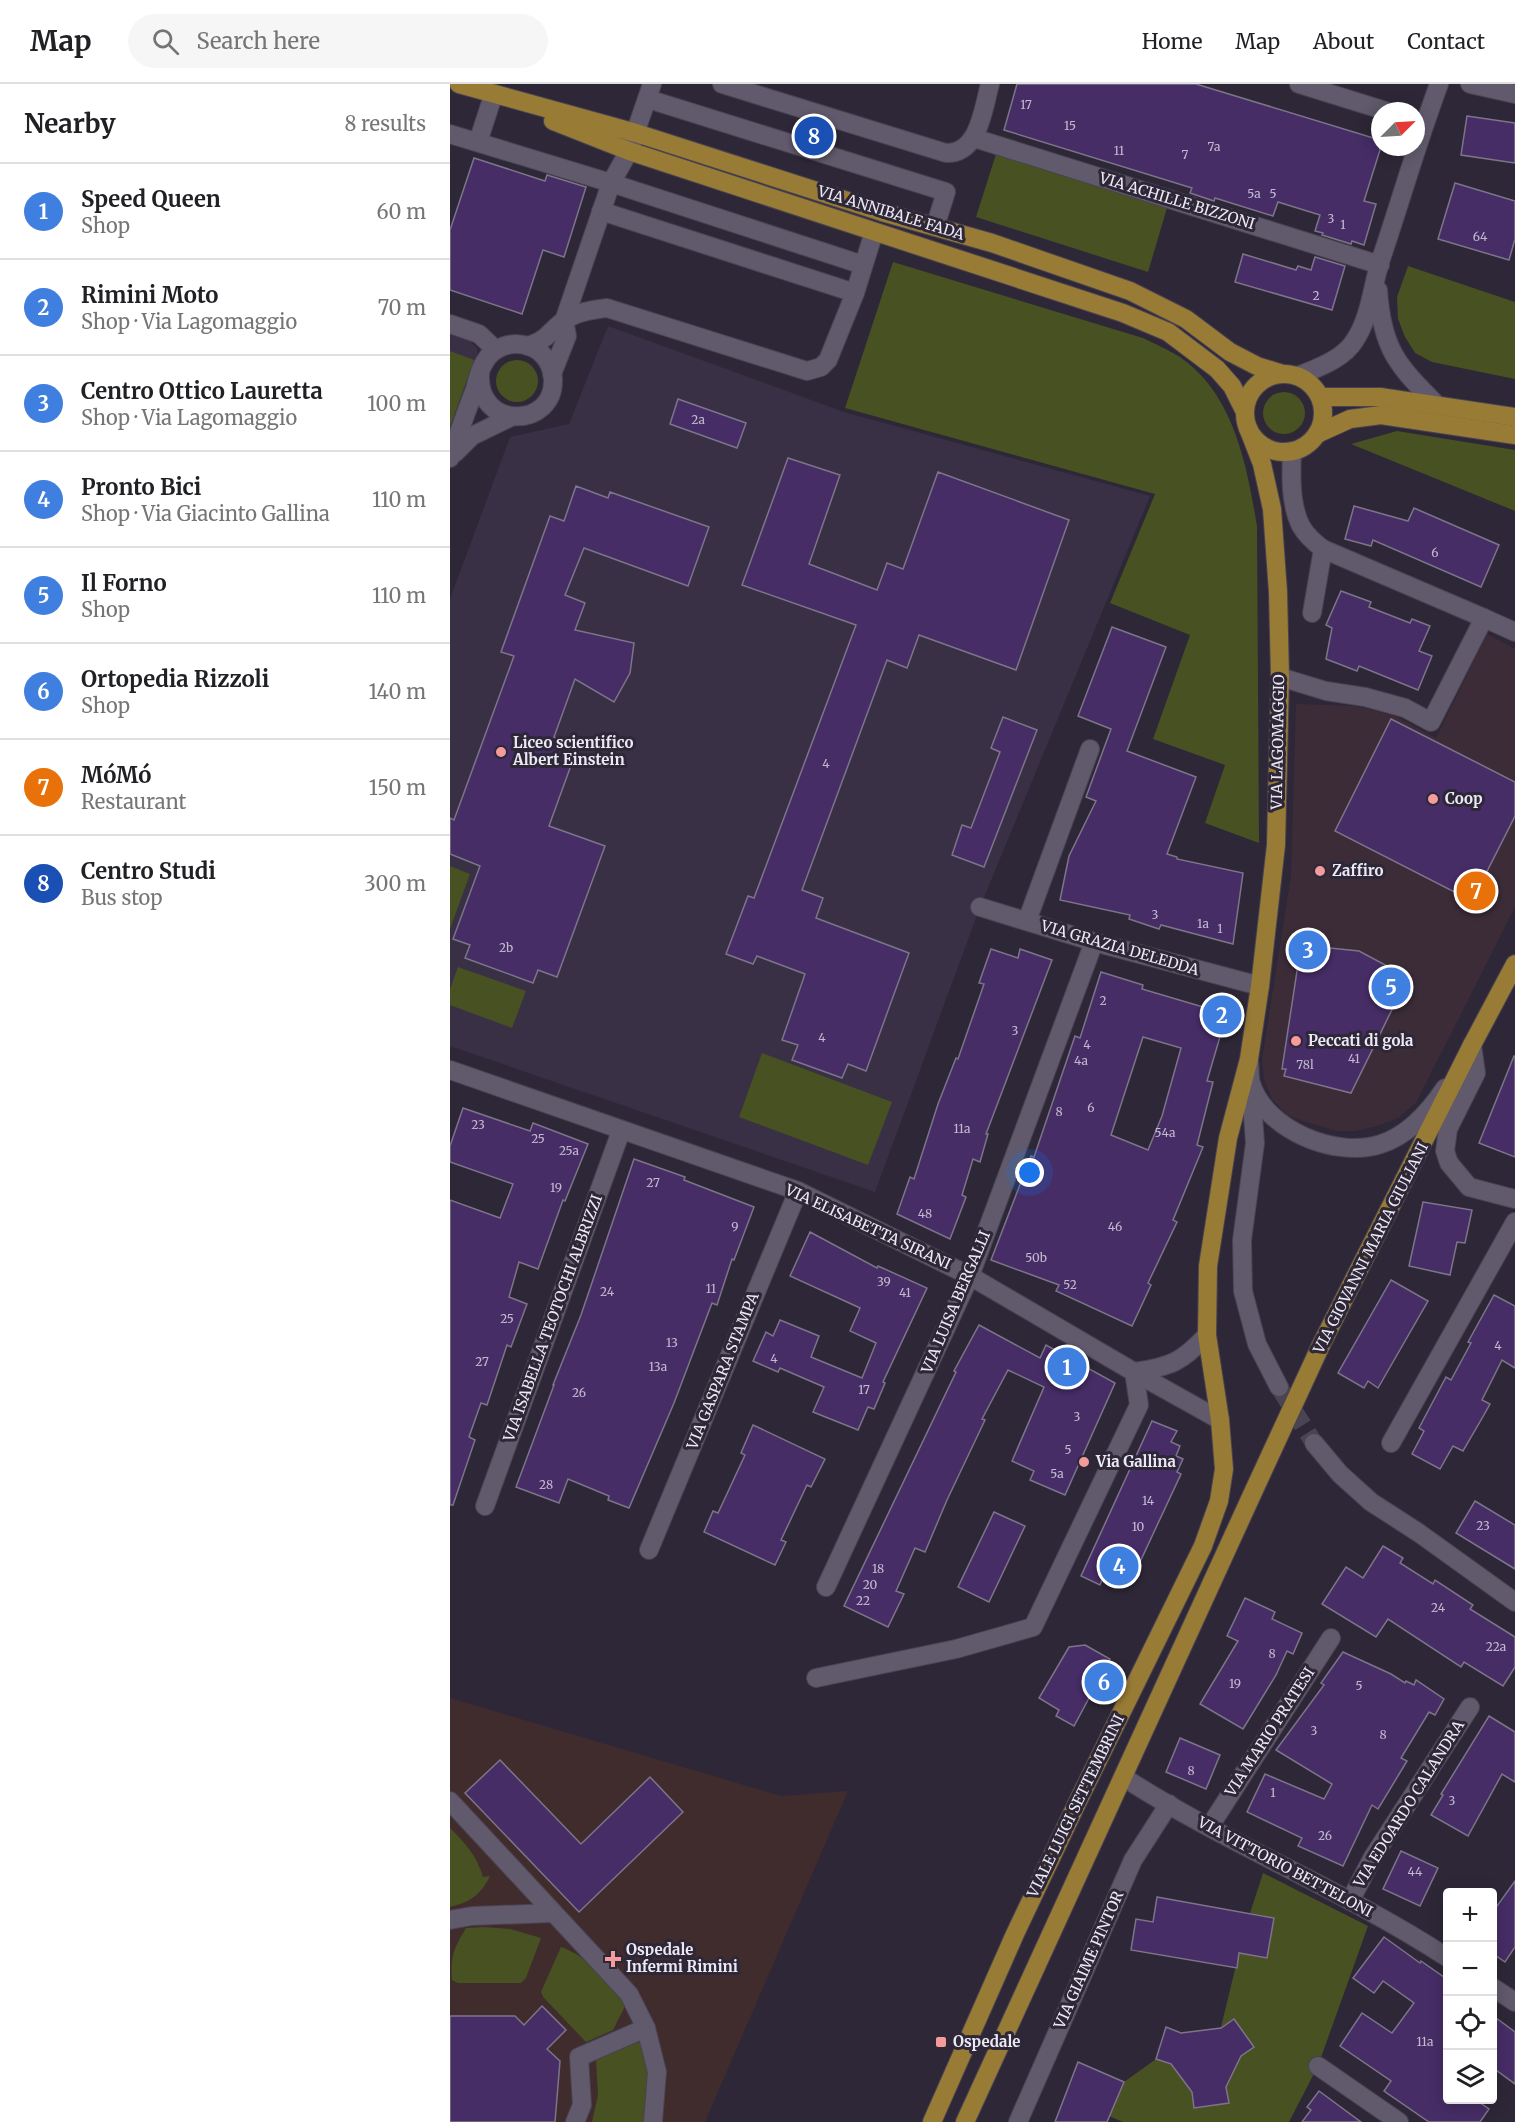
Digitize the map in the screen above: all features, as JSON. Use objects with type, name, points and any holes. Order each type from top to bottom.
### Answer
[{"type":"main road","name":"VIA ANNIBALE FADA","points":[[459,84],[629,152],[1123,313],[1167,332],[1217,369],[1232,386],[1246,420]]},
{"type":"main road","name":"VIA ANNIBALE FADA","points":[[487,94],[636,133],[992,243],[1130,291],[1186,319],[1230,352],[1257,366],[1290,375]]},
{"type":"main road","points":[[1317,434],[1323,413],[1320,397],[1311,385],[1290,375],[1268,377],[1256,386],[1247,399],[1246,420],[1251,435],[1263,446],[1277,452],[1292,451],[1306,445],[1317,434],[1350,419],[1381,415],[1515,435]]},
{"type":"main road","points":[[1320,397],[1380,397],[1515,417]]},
{"type":"main road","name":"VIA LAGOMAGGIO","points":[[1207,1335],[1208,1266],[1228,1138],[1249,1059],[1260,986],[1276,844],[1280,677],[1278,592],[1272,509],[1262,464],[1246,420]]},
{"type":"main road","name":"VIA GIOVANNI MARIA GIULIANI","points":[[1233,1536],[1321,1345],[1515,963]]},
{"type":"main road","name":"VIALE LUIGI SETTEMBRINI","points":[[932,2122],[1015,1934],[1078,1799],[1203,1546],[1219,1501],[1224,1469],[1220,1420],[1207,1335]]},
{"type":"main road","name":"VIALE LUIGI SETTEMBRINI","points":[[965,2122],[1233,1536]]},
{"type":"street","points":[[722,84],[946,153],[961,151],[970,145],[990,84]]},
{"type":"street","points":[[1299,84],[1371,106]]},
{"type":"street","points":[[1425,112],[1439,84]]},
{"type":"street","points":[[1470,84],[1515,94]]},
{"type":"street","points":[[480,374],[483,396],[489,405],[499,413],[511,417],[523,417],[535,412],[551,393],[552,374],[567,336],[564,321],[611,183],[629,152],[650,92],[946,192],[935,227]]},
{"type":"street","points":[[478,142],[487,94]]},
{"type":"street","points":[[450,134],[611,183],[863,265]]},
{"type":"street","name":"VIA ACHILLE BIZZONI","points":[[974,138],[1378,269]]},
{"type":"street","points":[[1290,375],[1324,364],[1347,350],[1355,341],[1366,319],[1410,156]]},
{"type":"street","points":[[601,211],[855,293]]},
{"type":"street","points":[[528,346],[544,340],[564,321],[587,310],[607,308],[807,371],[821,367],[828,360],[855,293],[874,232]]},
{"type":"street","points":[[1378,269],[1380,322],[1392,353],[1409,377],[1437,405]]},
{"type":"street","points":[[450,324],[479,334],[496,350]]},
{"type":"street","points":[[450,458],[484,363],[496,350],[512,344],[528,346],[545,357],[552,374]]},
{"type":"street","points":[[450,458],[472,436],[511,417]]},
{"type":"street","points":[[1292,451],[1294,503],[1301,526],[1312,541],[1323,549],[1515,632]]},
{"type":"street","points":[[1312,613],[1323,549]]},
{"type":"street","points":[[1280,677],[1326,691],[1405,708],[1431,722],[1484,618]]},
{"type":"street","points":[[1027,921],[1090,749]]},
{"type":"street","name":"VIA GRAZIA DELEDDA","points":[[980,907],[1094,942],[1260,986]]},
{"type":"street","name":"VIA LUISA BERGALLI","points":[[826,1587],[970,1276],[1094,942]]},
{"type":"street","points":[[1250,1083],[1272,1117],[1298,1135],[1325,1144],[1351,1148],[1380,1145],[1410,1130],[1436,1101],[1472,1045]]},
{"type":"street","points":[[1472,1045],[1476,1073],[1448,1129],[1445,1151],[1449,1163],[1470,1186],[1515,1199]]},
{"type":"street","points":[[1249,1059],[1255,1143],[1242,1240],[1243,1291],[1257,1344],[1279,1387]]},
{"type":"street","name":"VIA ELISABETTA SIRANI","points":[[450,1070],[798,1191],[970,1276],[1220,1420]]},
{"type":"street","name":"VIA ISABELLA TEOTOCHI ALBRIZZI","points":[[485,1506],[621,1131]]},
{"type":"street","name":"VIA GASPARA STAMPA","points":[[649,1550],[798,1191]]},
{"type":"street","points":[[1391,1443],[1515,1222]]},
{"type":"street","points":[[816,1678],[956,1649],[1033,1627],[1139,1405],[1134,1372],[1174,1364],[1191,1353],[1207,1335]]},
{"type":"street","points":[[1314,1443],[1340,1474],[1371,1502],[1419,1533],[1515,1602]]},
{"type":"street","name":"VIA MARIO PRATESI","points":[[1210,1826],[1331,1638]]},
{"type":"street","name":"VIA EDOARDO CALANDRA","points":[[1350,1901],[1373,1857],[1470,1707]]},
{"type":"street","name":"VIA VITTORIO BETTELONI","points":[[1124,1776],[1169,1804],[1350,1901],[1443,1955]]},
{"type":"street","points":[[450,1801],[628,1994],[646,2028],[657,2072],[653,2122]]},
{"type":"street","name":"VIA GIAIME PINTOR","points":[[1018,2122],[1133,1860],[1169,1804]]},
{"type":"street","points":[[450,1920],[472,1916],[553,1913]]},
{"type":"street","points":[[1497,1990],[1515,2002]]},
{"type":"street","points":[[575,2122],[582,2105],[579,2057],[646,2028]]},
{"type":"street","points":[[1318,2066],[1399,2122]]},
{"type":"shaded area","points":[[608,326],[844,412],[1150,496],[980,907],[875,1192],[450,1046],[450,599],[510,437],[569,424]]},
{"type":"shaded area","points":[[450,333],[469,340],[477,348],[478,359],[450,440]]},
{"type":"shaded area","points":[[1487,634],[1515,649],[1515,907],[1416,1103],[1398,1118],[1355,1131],[1337,1131],[1287,1115],[1272,1099],[1264,1079],[1262,1059],[1291,876],[1296,704],[1356,706],[1395,716],[1436,738]]},
{"type":"shaded area","name":"Ospedale Infermi Rimini","points":[[450,1698],[781,1796],[848,1791],[705,2122],[450,2122]]},
{"type":"green space","points":[[996,154],[1167,208],[1148,272],[976,217]]},
{"type":"green space","points":[[893,262],[1143,338],[1180,357],[1198,372],[1213,391],[1235,433],[1248,479],[1257,526],[1259,843],[1205,823],[1225,765],[1153,739],[1190,635],[1110,603],[1155,494],[845,408]]},
{"type":"green space","points":[[1408,266],[1515,302],[1515,379],[1432,362],[1415,353],[1398,319],[1397,297]]},
{"type":"green space","points":[[450,351],[474,360],[450,427]]},
{"type":"green space","points":[[517,360],[532,366],[538,381],[532,396],[517,402],[502,396],[496,381],[502,366]]},
{"type":"green space","points":[[1284,392],[1292,393],[1299,398],[1304,405],[1304,421],[1299,428],[1292,433],[1284,434],[1276,433],[1269,428],[1264,421],[1263,413],[1264,405],[1269,398],[1276,393]]},
{"type":"green space","points":[[1397,431],[1515,450],[1515,511],[1351,444]]},
{"type":"green space","points":[[450,866],[470,874],[450,929]]},
{"type":"green space","points":[[458,967],[526,991],[512,1028],[450,1005],[450,989]]},
{"type":"green space","points":[[762,1053],[892,1102],[868,1165],[739,1117]]},
{"type":"green space","points":[[450,1828],[470,1850],[483,1877],[490,1876],[474,1897],[450,1907]]},
{"type":"green space","points":[[1263,1873],[1368,1926],[1318,2066],[1289,2122],[1123,2122],[1109,2116],[1124,2082],[1156,2059],[1171,2065],[1192,2092],[1194,2108],[1229,2103],[1226,2087],[1241,2056],[1254,2047],[1234,2019],[1221,2027],[1239,1953],[1267,1958],[1274,1918],[1250,1913]]},
{"type":"green space","points":[[466,1928],[510,1929],[541,1938],[526,1978],[521,1983],[458,1983],[452,1980],[454,1952],[458,1941]]},
{"type":"green space","points":[[561,1947],[589,1963],[605,1978],[626,2004],[613,2030],[586,2042],[541,1992]]},
{"type":"green space","points":[[639,2042],[643,2043],[649,2074],[646,2122],[592,2122],[598,2095],[596,2059]]},
{"type":"building","points":[[1017,84],[1196,84],[1371,137],[1371,156],[1378,156],[1364,201],[1376,204],[1364,245],[1352,241],[1351,244],[1315,231],[1320,215],[1278,202],[1273,216],[1215,198],[1214,201],[1190,193],[1192,188],[1004,130]]},
{"type":"building","points":[[1467,116],[1515,123],[1515,163],[1461,155]]},
{"type":"building","points":[[474,158],[545,181],[547,175],[586,187],[564,257],[543,250],[522,314],[450,290],[450,230]]},
{"type":"building","points":[[1455,183],[1515,201],[1515,239],[1509,260],[1438,239]]},
{"type":"building","points":[[1243,254],[1296,270],[1298,266],[1311,270],[1315,257],[1345,266],[1332,310],[1235,282]]},
{"type":"building","points":[[678,399],[746,423],[737,448],[670,424]]},
{"type":"building","points":[[788,458],[840,475],[809,564],[877,590],[887,563],[903,569],[938,472],[1069,520],[1016,670],[919,635],[907,668],[887,660],[802,890],[823,898],[816,918],[909,953],[866,1071],[848,1064],[842,1078],[792,1060],[798,1045],[782,1040],[805,974],[757,956],[753,964],[726,954],[748,896],[754,898],[856,625],[742,585]]},
{"type":"building","name":"Liceo scientifico Albert Einstein","points":[[576,486],[608,498],[610,492],[709,527],[688,586],[584,548],[565,595],[585,603],[575,630],[634,643],[630,673],[614,702],[575,679],[554,737],[578,746],[549,826],[605,846],[557,977],[538,970],[533,983],[465,958],[470,945],[453,939],[480,866],[450,854],[450,818],[454,820],[514,656],[501,652],[550,516],[564,521]]},
{"type":"building","points":[[1354,506],[1408,521],[1414,508],[1499,545],[1481,587],[1373,540],[1371,546],[1345,539]]},
{"type":"building","points":[[1341,591],[1371,602],[1369,607],[1410,623],[1412,619],[1430,626],[1419,651],[1432,656],[1418,690],[1359,666],[1357,671],[1326,659],[1332,628],[1326,625]]},
{"type":"building","points":[[1112,627],[1166,647],[1127,751],[1196,777],[1167,854],[1177,859],[1243,873],[1233,944],[1161,925],[1159,929],[1129,919],[1130,915],[1060,900],[1069,856],[1096,801],[1086,797],[1111,729],[1078,716]]},
{"type":"building","points":[[1003,717],[1037,730],[984,867],[952,855],[962,825],[971,828],[1000,752],[991,748]]},
{"type":"building","name":"Coop","points":[[1391,719],[1515,782],[1515,816],[1472,901],[1335,831]]},
{"type":"building","points":[[1301,945],[1359,951],[1408,977],[1351,1093],[1284,1076],[1286,1069],[1282,1069]]},
{"type":"building","points":[[991,949],[1018,958],[1020,949],[1052,960],[986,1134],[988,1134],[980,1162],[973,1159],[962,1195],[966,1197],[950,1239],[897,1214],[910,1177],[914,1179],[938,1104],[956,1058],[958,1059],[984,984],[979,983]]},
{"type":"building","points":[[1101,972],[1143,985],[1142,989],[1220,1012],[1216,1027],[1222,1030],[1207,1081],[1213,1082],[1197,1145],[1203,1147],[1173,1220],[1177,1222],[1148,1283],[1151,1285],[1132,1326],[1056,1291],[1059,1285],[991,1260],[1031,1156],[1034,1157],[1075,1036],[1080,1038]],"holes":[[[1143,1037],[1181,1048],[1162,1116],[1148,1150],[1111,1135]]]},
{"type":"building","points":[[1515,1056],[1515,1157],[1479,1143]]},
{"type":"building","points":[[463,1108],[530,1131],[533,1123],[588,1144],[565,1201],[563,1200],[538,1269],[519,1262],[509,1297],[527,1304],[511,1347],[507,1345],[487,1405],[481,1403],[469,1437],[475,1440],[453,1505],[450,1505],[450,1200],[500,1218],[513,1184],[450,1162],[450,1146]]},
{"type":"building","points":[[634,1159],[685,1177],[684,1180],[754,1207],[734,1260],[732,1259],[717,1305],[712,1303],[674,1403],[629,1508],[608,1500],[609,1496],[568,1479],[559,1503],[516,1487],[581,1315]]},
{"type":"building","points":[[1423,1202],[1472,1210],[1465,1243],[1457,1242],[1450,1275],[1409,1266]]},
{"type":"building","points":[[810,1232],[877,1268],[878,1266],[927,1288],[883,1382],[885,1383],[874,1409],[868,1407],[858,1430],[813,1412],[824,1387],[780,1368],[778,1372],[753,1361],[766,1332],[773,1336],[780,1320],[819,1336],[811,1357],[862,1378],[876,1343],[850,1331],[860,1308],[790,1276]]},
{"type":"building","points":[[1391,1280],[1428,1301],[1378,1388],[1368,1381],[1364,1388],[1338,1373]]},
{"type":"building","points":[[1494,1295],[1515,1306],[1515,1368],[1502,1360],[1482,1400],[1490,1404],[1481,1420],[1463,1451],[1453,1446],[1440,1469],[1412,1454],[1424,1431],[1419,1428],[1446,1377],[1451,1380],[1471,1343],[1468,1342]]},
{"type":"building","points":[[979,1325],[1040,1358],[1046,1345],[1115,1383],[1065,1495],[1030,1480],[1034,1471],[1012,1461],[1044,1387],[1008,1370],[982,1419],[985,1420],[925,1552],[915,1548],[896,1591],[904,1594],[888,1627],[844,1606],[956,1372],[954,1371]]},
{"type":"building","points":[[1152,1421],[1177,1431],[1171,1442],[1180,1446],[1176,1456],[1183,1459],[1177,1472],[1181,1474],[1140,1562],[1136,1560],[1127,1579],[1116,1573],[1112,1581],[1103,1577],[1100,1585],[1081,1576]]},
{"type":"building","points":[[753,1425],[825,1459],[811,1487],[807,1485],[781,1540],[786,1542],[775,1565],[704,1532],[713,1511],[718,1513],[745,1455],[741,1453]]},
{"type":"building","points":[[1475,1501],[1515,1525],[1515,1569],[1456,1533]]},
{"type":"building","points":[[994,1512],[1025,1526],[989,1602],[958,1587]]},
{"type":"building","points":[[1383,1546],[1403,1558],[1400,1563],[1433,1584],[1435,1580],[1473,1605],[1470,1609],[1515,1637],[1515,1667],[1503,1686],[1464,1662],[1461,1667],[1388,1619],[1376,1637],[1322,1604],[1346,1567],[1363,1578]]},
{"type":"building","points":[[1245,1598],[1275,1612],[1272,1619],[1302,1633],[1293,1654],[1287,1651],[1276,1675],[1243,1729],[1200,1704],[1238,1641],[1227,1636]]},
{"type":"building","points":[[1085,1645],[1110,1659],[1074,1726],[1056,1716],[1059,1710],[1039,1698],[1069,1647]]},
{"type":"building","points":[[1343,1652],[1405,1683],[1406,1681],[1414,1685],[1416,1680],[1444,1699],[1435,1715],[1429,1712],[1401,1758],[1407,1761],[1378,1809],[1372,1805],[1343,1866],[1298,1846],[1302,1838],[1247,1812],[1265,1774],[1324,1799],[1332,1784],[1276,1750],[1324,1685],[1321,1683]]},
{"type":"building","points":[[1489,1716],[1515,1732],[1515,1782],[1502,1774],[1468,1836],[1431,1815],[1443,1795],[1441,1794]]},
{"type":"building","points":[[1180,1738],[1220,1755],[1206,1789],[1166,1772]]},
{"type":"building","points":[[500,1760],[581,1844],[650,1777],[683,1812],[579,1912],[465,1793]]},
{"type":"building","points":[[1401,1851],[1438,1868],[1420,1906],[1383,1889]]},
{"type":"building","points":[[1515,1881],[1515,1947],[1505,1962],[1497,1956],[1497,1906]]},
{"type":"building","points":[[1157,1897],[1274,1918],[1267,1958],[1239,1953],[1237,1968],[1131,1950],[1136,1919],[1153,1922]]},
{"type":"building","points":[[1384,1937],[1443,1976],[1443,2104],[1482,2104],[1489,2109],[1480,2122],[1429,2122],[1384,2091],[1391,2081],[1340,2046],[1362,2013],[1392,2033],[1414,2003],[1383,1981],[1374,1993],[1353,1978]]},
{"type":"building","points":[[542,2006],[566,2030],[547,2049],[560,2061],[555,2122],[450,2122],[450,2016],[515,2016],[524,2025]]},
{"type":"building","points":[[1234,2019],[1254,2047],[1241,2056],[1226,2087],[1229,2103],[1194,2108],[1192,2092],[1171,2064],[1156,2059],[1166,2027],[1181,2033],[1221,2028]]},
{"type":"building","points":[[1497,2019],[1515,2032],[1515,2084],[1497,2071]]},
{"type":"building","points":[[1078,2062],[1124,2082],[1107,2122],[1055,2122]]},
{"type":"building","points":[[1319,2091],[1361,2122],[1302,2122],[1311,2110],[1307,2107]]},
{"type":"tunnel","points":[[1279,1387],[1314,1443]]},
{"type":"place","name":"Centro Studi","points":[[814,136]]},
{"type":"place","name":"Liceo scientifico Albert Einstein","points":[[501,752]]},
{"type":"place","name":"Coop","points":[[1433,799]]},
{"type":"place","name":"Zaffiro","points":[[1320,871]]},
{"type":"place","name":"MóMó","points":[[1476,891]]},
{"type":"place","name":"Centro Ottico Lauretta","points":[[1308,950]]},
{"type":"place","name":"Il Forno","points":[[1391,987]]},
{"type":"place","name":"Rimini Moto","points":[[1222,1015]]},
{"type":"place","name":"Peccati di gola","points":[[1296,1041]]},
{"type":"place","name":"Speed Queen","points":[[1067,1367]]},
{"type":"place","name":"Via Gallina","points":[[1084,1462]]},
{"type":"place","name":"Pronto Bici","points":[[1119,1566]]},
{"type":"place","name":"Ortopedia Rizzoli","points":[[1104,1682]]},
{"type":"place","name":"Ospedale Infermi Rimini","points":[[613,1959]]},
{"type":"place","name":"Ospedale","points":[[941,2042]]}]
